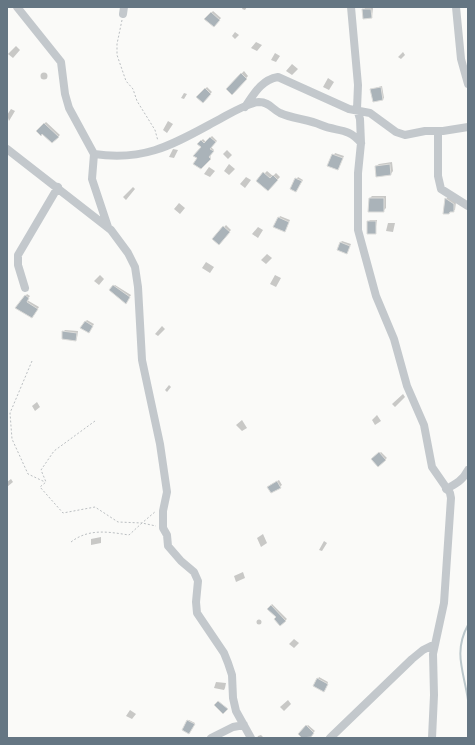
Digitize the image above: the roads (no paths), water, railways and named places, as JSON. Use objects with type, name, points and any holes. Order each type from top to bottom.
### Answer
[{"type":"street","points":[[17,7],[61,62],[65,94],[69,108],[94,154],[92,179],[108,228]]},
{"type":"street","points":[[351,7],[358,85],[357,109],[360,119],[361,143],[358,173],[358,230],[376,296],[392,334],[407,386],[424,424],[432,467],[451,498],[444,603],[435,644],[432,675],[434,696],[432,738]]},
{"type":"street","points":[[456,7],[461,59],[468,84]]},
{"type":"street","points":[[245,107],[261,85],[270,78],[278,78],[349,109],[357,109],[370,113],[396,132],[405,135],[425,131],[438,131],[468,127]]},
{"type":"street","points":[[94,154],[130,156],[159,150],[257,102],[266,103],[279,113],[305,119],[331,129],[348,131],[361,143]]},
{"type":"street","points":[[438,131],[438,176],[441,189],[468,206]]},
{"type":"street","points":[[7,149],[58,187],[108,228],[128,253],[137,276],[142,360],[160,444],[162,472],[167,492],[164,504],[163,528],[167,535],[168,546],[181,562],[194,572],[198,581],[196,613],[224,653],[228,662],[232,675],[233,698],[236,711],[251,738]]},
{"type":"street","points":[[25,288],[18,265],[18,255],[58,187]]},
{"type":"street","points":[[446,489],[465,476],[468,470]]},
{"type":"street","points":[[330,738],[412,659],[423,650],[435,644]]},
{"type":"street","points":[[211,738],[233,727],[244,725]]},
{"type":"waterway","points":[[468,625],[461,644],[460,653],[468,700]]}]
